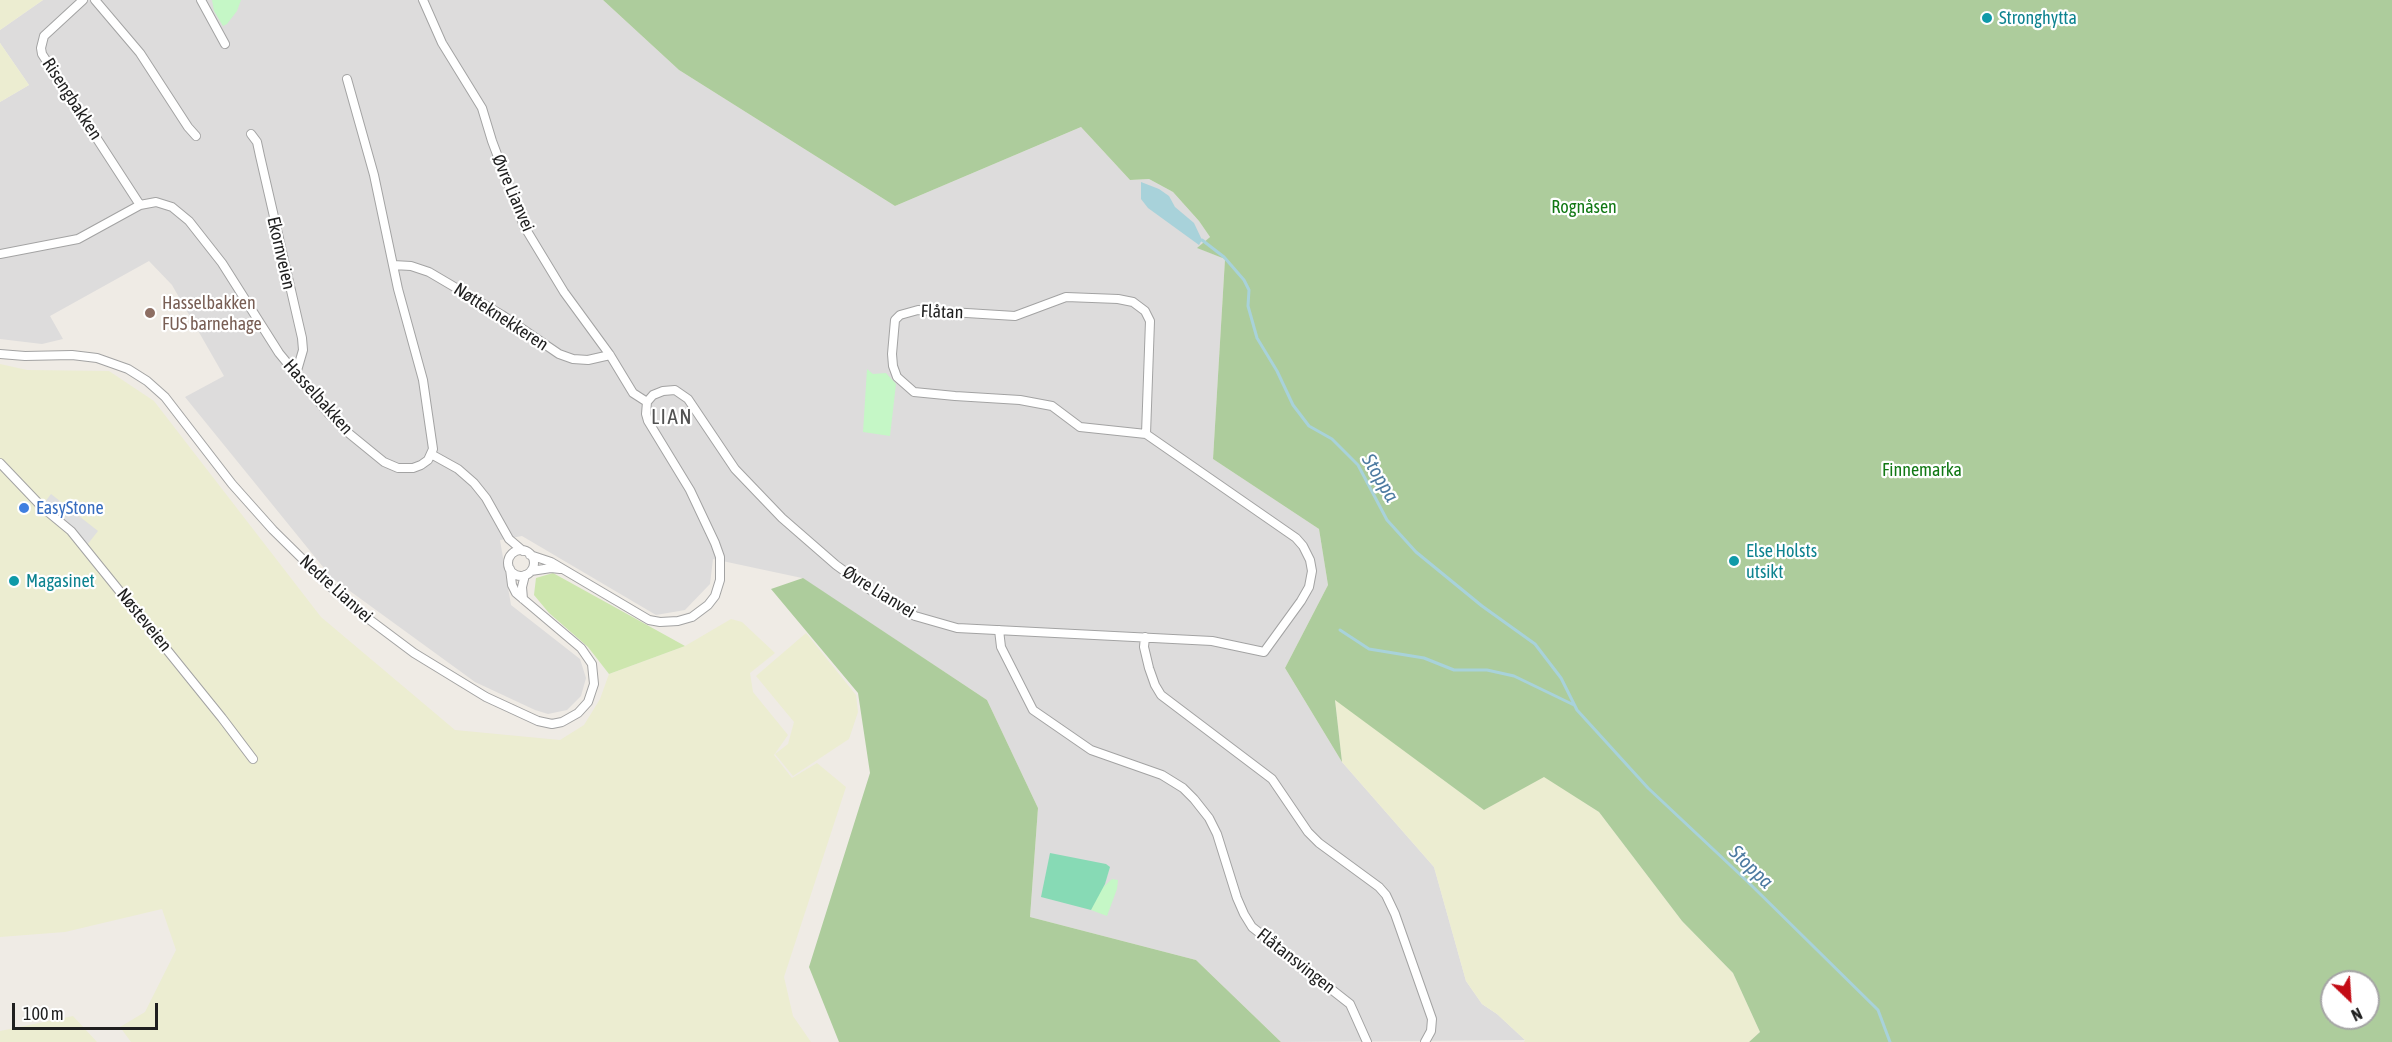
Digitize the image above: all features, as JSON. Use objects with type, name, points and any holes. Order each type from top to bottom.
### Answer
[{"type":"street","name":"Risengbakken","points":[[83,0],[44,36],[42,54],[140,205]]},
{"type":"street","points":[[95,0],[140,53],[188,128],[196,136]]},
{"type":"street","points":[[201,0],[225,44]]},
{"type":"street","name":"Øvre Lianvei","points":[[423,0],[442,43],[483,108],[492,141],[524,226],[564,292],[610,354],[633,393],[647,402],[653,395],[663,391],[675,390],[682,393],[724,454],[748,484],[796,531],[872,591],[915,616],[957,628],[1220,642],[1264,652]]},
{"type":"street","points":[[347,79],[374,175],[393,265],[423,380],[432,454],[459,469],[474,483],[486,498],[509,539],[527,553],[533,562],[522,587],[523,599]]},
{"type":"street","name":"Ekornveien","points":[[251,134],[257,142],[261,156],[302,338],[303,350],[296,374]]},
{"type":"street","name":"Hasselbakken","points":[[0,254],[78,239],[140,205],[156,202],[167,204],[189,221],[222,263],[279,352],[329,414],[384,462],[398,468],[413,468],[421,465],[432,454]]},
{"type":"street","name":"Nøtteknekkeren","points":[[393,265],[411,266],[429,272],[502,315],[559,354],[573,359],[588,360],[610,354]]},
{"type":"street","name":"Flåtan","points":[[1146,434],[1150,321],[1146,311],[1133,302],[1118,299],[1065,297],[1015,316],[918,310],[900,315],[895,320],[893,366],[897,377],[914,392],[1020,400],[1052,406],[1080,427],[1146,434],[1296,538],[1308,555],[1311,571],[1309,587],[1264,652]]},
{"type":"street","name":"Nedre Lianvei","points":[[0,354],[25,357],[85,356],[110,361],[147,381],[165,397],[232,484],[273,530],[338,593],[370,620],[424,659],[486,697],[538,721],[552,724],[562,722],[574,716],[588,702],[594,684],[592,664],[581,648],[514,589],[510,570]]},
{"type":"street","points":[[509,558],[515,552],[543,558],[637,615],[660,622],[692,617],[715,596],[721,568],[715,543],[690,490],[648,421],[647,402]]},
{"type":"street","name":"Nøsteveien","points":[[0,463],[42,507],[72,531],[253,759]]},
{"type":"street","points":[[509,539],[510,570],[516,575],[550,568],[560,569]]},
{"type":"street","name":"Flåtansvingen","points":[[999,630],[1001,647],[1034,710],[1091,750],[1162,775],[1183,788],[1194,799],[1209,818],[1217,834],[1237,898],[1251,926],[1350,1004],[1367,1042]]},
{"type":"street","points":[[1145,637],[1144,647],[1149,668],[1161,695],[1272,779],[1318,843],[1379,887],[1386,895],[1395,914],[1432,1019],[1431,1031],[1425,1042]]},
{"type":"shaded area","points":[[43,0],[603,0],[679,70],[895,206],[1081,127],[1130,180],[1149,179],[1173,192],[1210,237],[1198,248],[1225,259],[1213,459],[1319,529],[1328,585],[1285,668],[1342,762],[1434,867],[1466,981],[1482,1004],[1497,1014],[1525,1040],[1281,1042],[1196,960],[1030,917],[1038,808],[987,700],[802,578],[713,559],[710,584],[685,610],[656,615],[522,536],[500,540],[511,605],[580,659],[586,678],[581,696],[567,710],[548,714],[475,682],[332,578],[185,397],[224,376],[172,285],[149,261],[50,316],[63,339],[42,344],[0,339],[0,102],[29,85],[0,43],[0,30]]},
{"type":"shaded area","points":[[51,494],[98,531],[87,545],[42,506]]},
{"type":"green space","points":[[0,0],[43,0],[0,30]]},
{"type":"green space","points":[[212,0],[241,0],[237,11],[223,26],[214,11]]},
{"type":"green space","name":"Finnemarka","points":[[603,0],[2392,0],[2392,1042],[1749,1042],[1760,1032],[1733,973],[1682,921],[1599,812],[1544,777],[1484,810],[1335,700],[1342,762],[1285,668],[1328,585],[1319,529],[1213,459],[1225,259],[1197,248],[1210,237],[1173,192],[1149,179],[1130,180],[1081,127],[895,206],[679,70]]},
{"type":"green space","points":[[0,43],[29,85],[0,102]]},
{"type":"green space","points":[[0,364],[27,370],[109,371],[154,401],[321,617],[455,730],[560,740],[584,725],[600,699],[609,674],[685,646],[731,619],[742,622],[775,653],[750,673],[753,692],[788,735],[774,755],[792,778],[817,763],[846,787],[784,977],[793,1016],[811,1042],[131,1042],[120,1027],[145,1012],[176,950],[162,909],[65,932],[0,937]]},
{"type":"green space","points":[[867,369],[873,374],[886,373],[896,384],[890,436],[863,432]]},
{"type":"green space","points":[[553,573],[685,646],[609,674],[588,647],[549,613],[534,595],[536,578]]},
{"type":"green space","points":[[803,578],[987,700],[1038,808],[1030,917],[1196,960],[1281,1042],[839,1042],[809,967],[870,773],[858,693],[771,589]]},
{"type":"green space","points":[[806,633],[856,695],[858,712],[849,739],[793,776],[775,754],[788,744],[794,722],[756,676]]},
{"type":"green space","points":[[1335,699],[1484,810],[1544,776],[1599,812],[1682,921],[1733,973],[1760,1032],[1749,1042],[1524,1042],[1525,1040],[1497,1014],[1482,1004],[1466,981],[1434,867],[1342,762]]},
{"type":"green space","points":[[1050,853],[1106,864],[1110,867],[1105,884],[1091,910],[1041,897]]},
{"type":"green space","points":[[1112,879],[1118,880],[1117,889],[1107,916],[1091,910],[1101,889]]},
{"type":"green space","points":[[73,1016],[97,1042],[0,1042],[0,1031]]},
{"type":"water","points":[[1141,182],[1169,196],[1175,207],[1194,223],[1202,240],[1199,245],[1148,208],[1141,199]]},
{"type":"waterway","name":"Stoppa","points":[[1202,240],[1224,257],[1244,280],[1249,290],[1248,306],[1257,338],[1277,371],[1293,405],[1309,426],[1332,439],[1358,465],[1387,520],[1416,552],[1482,606],[1535,644],[1561,678],[1577,710],[1648,788],[1747,881],[1878,1010],[1890,1042]]},
{"type":"waterway","name":"Stoppa","points":[[1340,630],[1369,649],[1424,658],[1454,670],[1487,670],[1514,676],[1574,705]]},
{"type":"place","name":"Stronghytta","points":[[1987,18]]},
{"type":"place","name":"Hasselbakken FUS barnehage","points":[[150,313]]},
{"type":"place","name":"EasyStone","points":[[24,508]]},
{"type":"place","name":"Else Holsts utsikt","points":[[1734,561]]},
{"type":"place","name":"Magasinet","points":[[14,581]]},
{"type":"district","name":"LIAN","points":[[672,417]]},
{"type":"park label","name":"Rognåsen","points":[[1584,207]]}]
